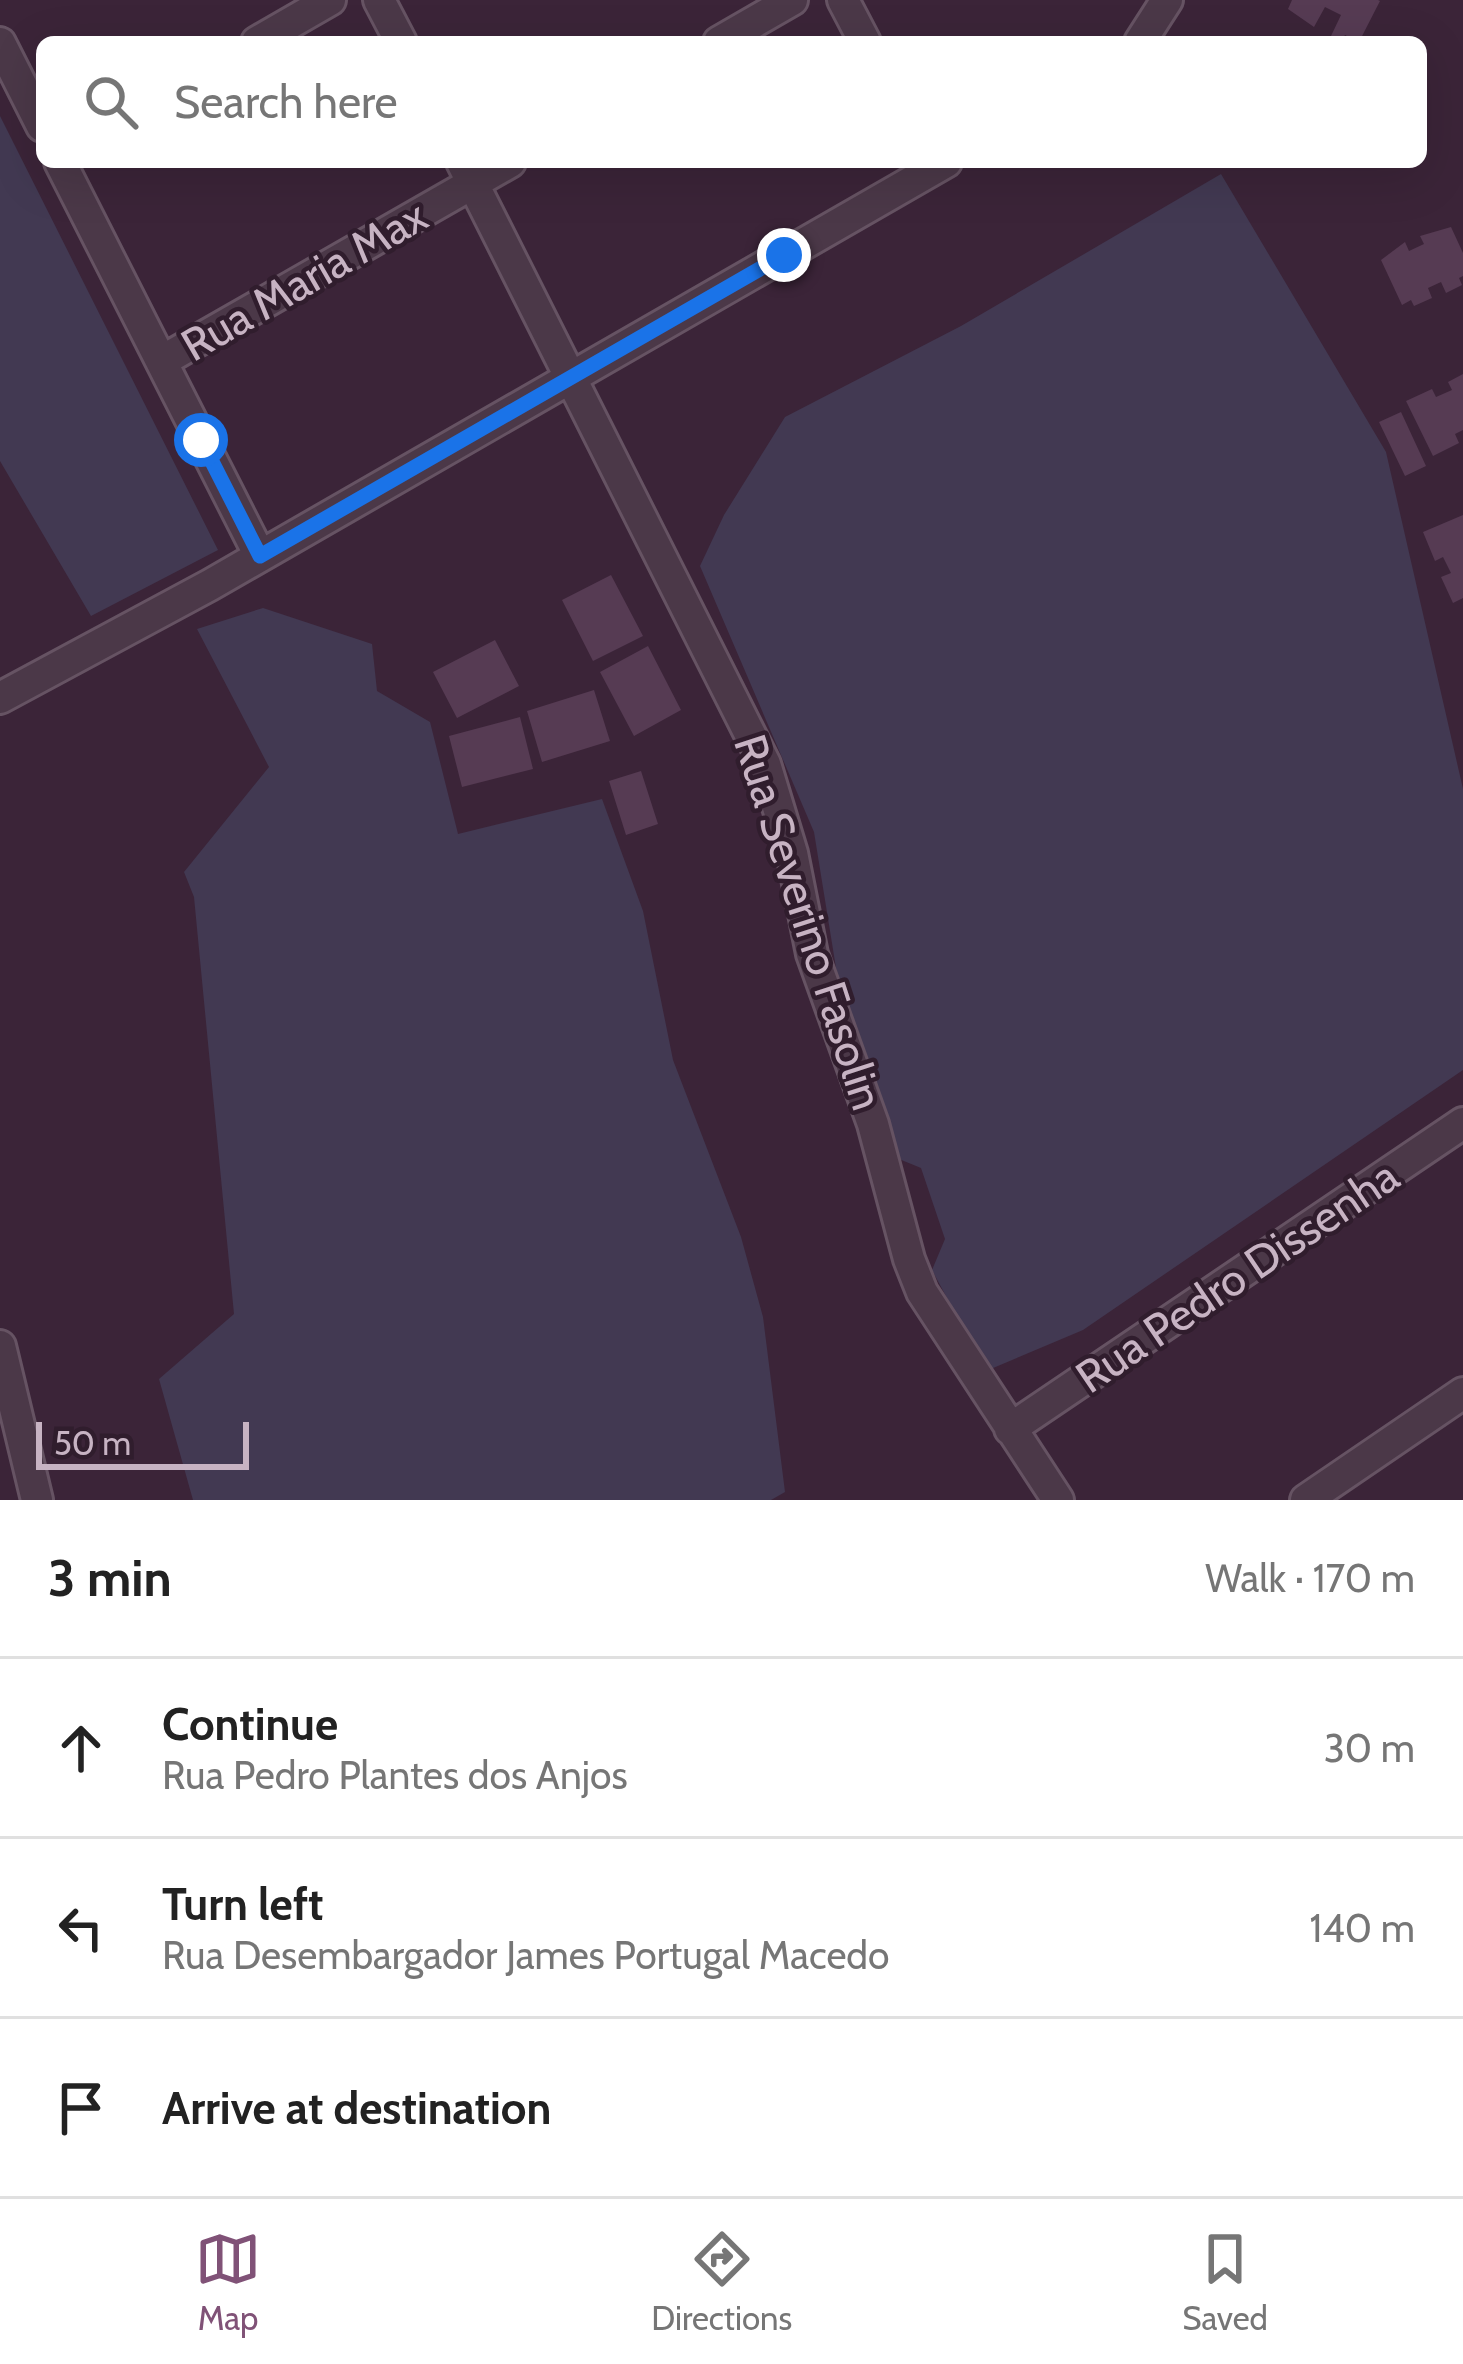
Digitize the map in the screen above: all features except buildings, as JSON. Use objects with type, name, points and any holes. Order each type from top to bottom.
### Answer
[{"type":"street","points":[[267,36],[330,0]]},
{"type":"street","points":[[380,0],[398,36]]},
{"type":"street","points":[[729,36],[792,0]]},
{"type":"street","points":[[843,0],[862,36]]},
{"type":"street","points":[[1144,36],[1167,0]]},
{"type":"street","points":[[0,43],[36,114]]},
{"type":"street","points":[[63,168],[260,556]]},
{"type":"street","points":[[0,698],[260,556],[929,168]]},
{"type":"street","name":"Rua Maria Max","points":[[162,362],[467,173]]},
{"type":"street","name":"Rua Severino Fasolin","points":[[467,173],[765,764],[792,853],[803,921],[873,1124],[909,1259],[939,1321],[1058,1500]]},
{"type":"street","name":"Rua Pedro Dissenha","points":[[1010,1429],[1463,1123]]},
{"type":"street","points":[[0,1346],[37,1500]]},
{"type":"street","points":[[1306,1500],[1463,1394]]},
{"type":"shaded area","points":[[0,116],[218,550],[91,616],[0,461]]},
{"type":"shaded area","points":[[1221,174],[1386,452],[1463,789],[1463,1070],[1083,1330],[986,1371],[932,1270],[945,1239],[921,1168],[899,1159],[842,1005],[814,832],[700,566],[724,515],[785,417],[961,326]]},
{"type":"shaded area","points":[[263,608],[372,644],[377,691],[430,722],[458,834],[602,799],[643,911],[673,1060],[741,1237],[763,1317],[785,1492],[771,1500],[193,1500],[159,1379],[234,1314],[194,897],[184,872],[269,767],[197,629]]},
{"type":"route","points":[[201,440],[260,556],[784,255]]}]
